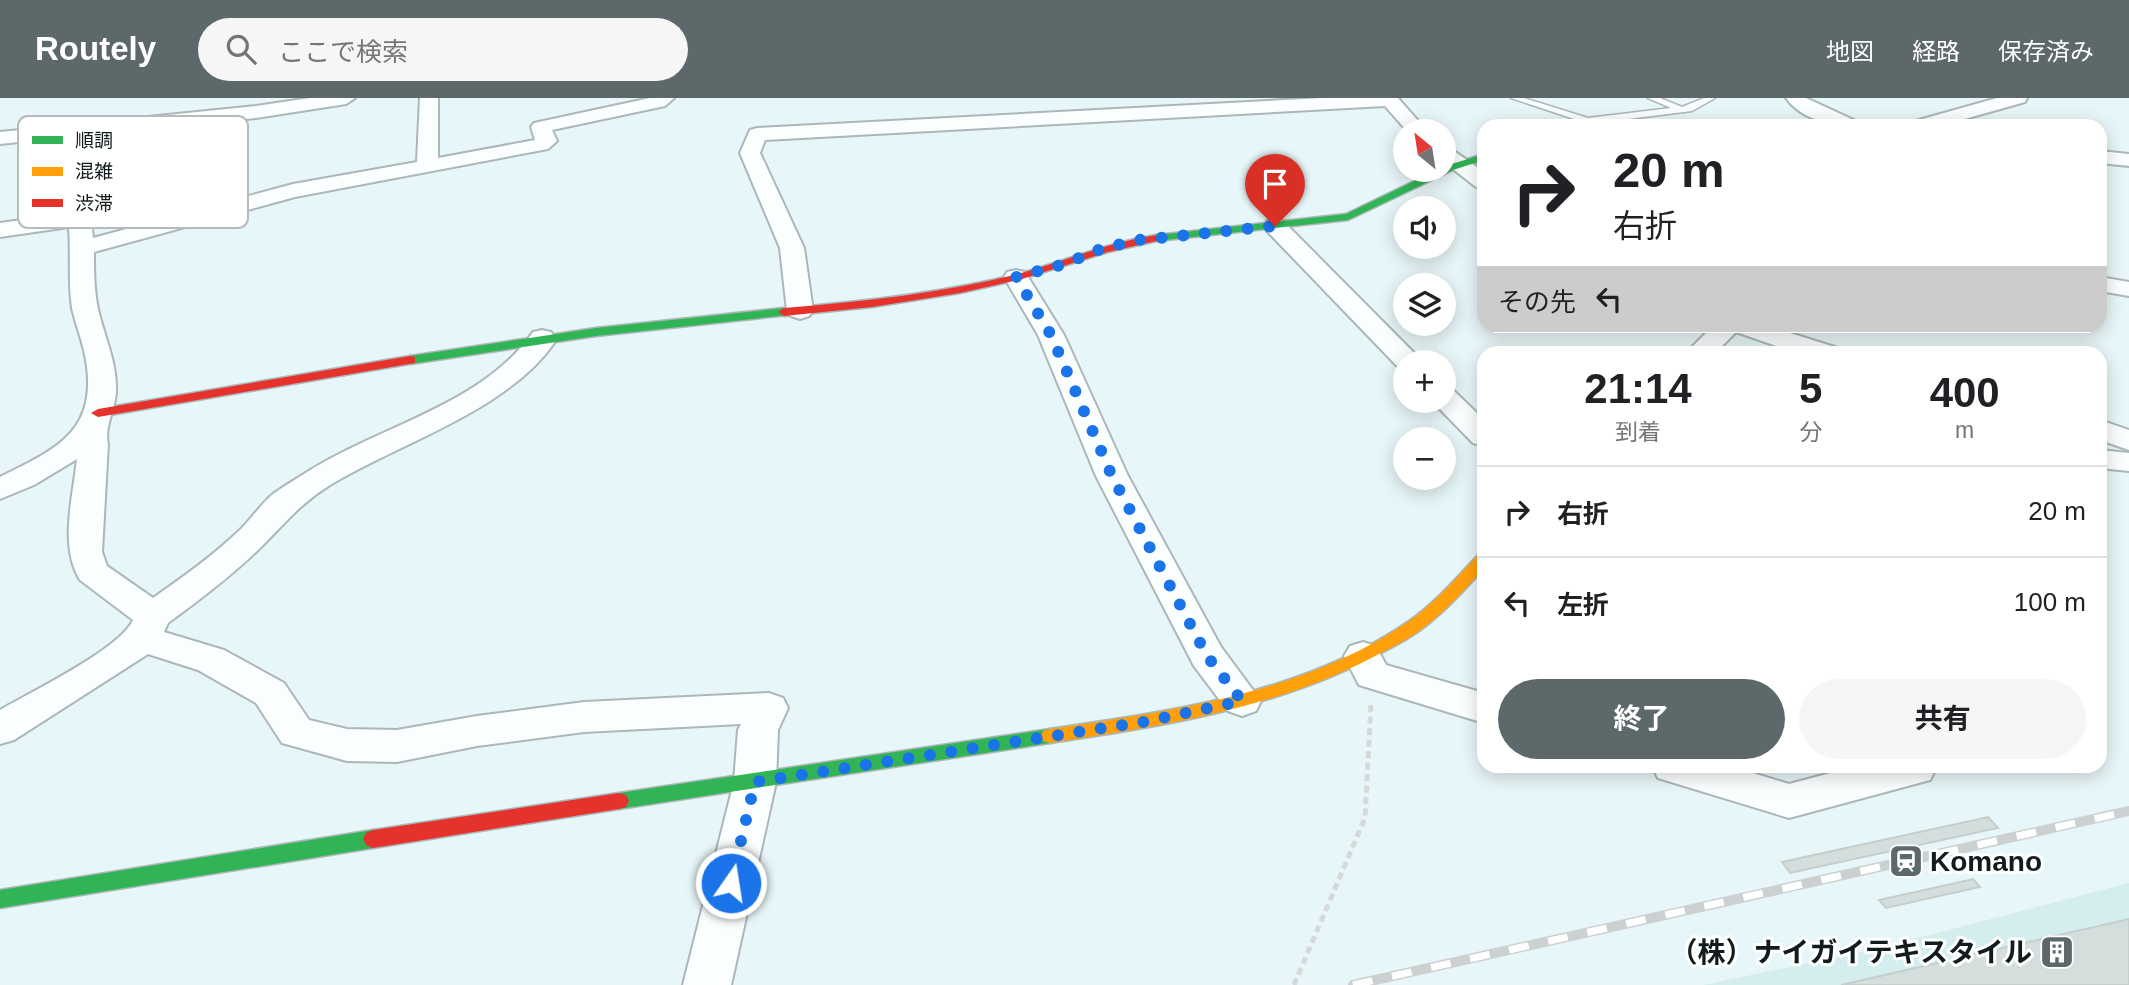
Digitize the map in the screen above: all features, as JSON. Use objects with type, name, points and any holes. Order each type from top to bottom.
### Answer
[{"type":"street","points":[[59,116],[237,98]]},
{"type":"street","points":[[217,116],[346,98]]},
{"type":"street","points":[[427,166],[429,98]]},
{"type":"street","points":[[248,203],[293,191],[541,145],[547,141],[541,127],[658,102],[665,98]]},
{"type":"street","points":[[997,121],[999,98]]},
{"type":"street","points":[[1944,119],[2018,98]]},
{"type":"street","points":[[800,311],[792,248],[750,153],[757,134],[1389,99],[1406,119]]},
{"type":"street","points":[[1792,99],[1836,119]]},
{"type":"street","points":[[0,122],[18,120]]},
{"type":"street","points":[[0,138],[18,136]]},
{"type":"street","points":[[0,489],[47,466],[94,422],[542,338],[673,322],[800,311],[925,294],[1016,277],[1065,264],[1103,248],[1139,240],[1348,216],[1470,158]]},
{"type":"street","points":[[2107,158],[2129,160]]},
{"type":"street","points":[[1275,226],[1397,350]]},
{"type":"street","points":[[0,230],[18,228]]},
{"type":"street","points":[[81,228],[86,313],[98,350],[102,381],[94,422],[85,552],[92,572],[148,627],[270,693],[296,732],[347,745],[397,746],[477,731],[584,717],[769,708],[758,730],[755,782],[707,985]]},
{"type":"street","points":[[82,248],[156,228]]},
{"type":"street","points":[[1016,277],[1051,335],[1112,476],[1207,656],[1242,701]]},
{"type":"street","points":[[2107,285],[2129,289]]},
{"type":"street","points":[[1707,346],[1720,333]]},
{"type":"street","points":[[1765,333],[1804,346]]},
{"type":"street","points":[[0,729],[118,658],[148,627],[252,537],[284,502],[319,478],[426,425],[483,392],[510,374],[541,343],[542,338]]},
{"type":"street","points":[[1456,409],[1477,430]]},
{"type":"street","points":[[2107,432],[2129,441]]},
{"type":"street","points":[[2107,460],[2129,463]]},
{"type":"street","points":[[0,899],[1143,722],[1242,701],[1312,678],[1368,665],[1419,624],[1477,566]]},
{"type":"street","points":[[1368,665],[1477,705]]},
{"type":"street","points":[[1695,773],[1789,801],[1897,773]]},
{"type":"lane","points":[[1515,98],[1583,119]]},
{"type":"lane","points":[[1652,98],[1681,109]]},
{"type":"lane","points":[[1605,119],[1692,108],[1711,98]]},
{"type":"path","points":[[1294,985],[1366,818],[1368,665]]},
{"type":"shaded area","points":[[2129,883],[2129,985],[1703,985],[1871,950]]},
{"type":"building","points":[[1988,817],[1998,828],[1790,873],[1782,862]]},
{"type":"building","points":[[1973,879],[1980,887],[1886,908],[1879,900]]},
{"type":"building","name":"（株）ナイガイテキスタイル","points":[[2129,919],[2129,985],[1841,985]]},
{"type":"railway","points":[[1353,985],[2129,811]]},
{"type":"traffic: fast","points":[[1157,238],[1348,217],[1449,168],[1477,159]]},
{"type":"traffic: fast","points":[[410,360],[596,332],[784,312]]},
{"type":"traffic: fast","points":[[619,801],[1050,736]]},
{"type":"traffic: fast","points":[[0,899],[373,839]]},
{"type":"traffic: slow","points":[[1050,736],[1180,715],[1266,694],[1307,680],[1348,663],[1415,626],[1477,566]]},
{"type":"traffic: jam","points":[[784,312],[872,303],[960,289],[1018,277],[1104,249],[1157,238]]},
{"type":"traffic: jam","points":[[98,413],[410,360]]},
{"type":"traffic: jam","points":[[373,839],[619,801]]},
{"type":"place","name":"Komano","points":[[1906,861]]},
{"type":"place","name":"（株）ナイガイテキスタイル","points":[[2057,952]]},
{"type":"route","points":[[731,883],[755,782],[1143,722],[1242,701],[1207,656],[1112,476],[1051,335],[1016,277],[1065,264],[1103,248],[1139,240],[1275,226]]}]
